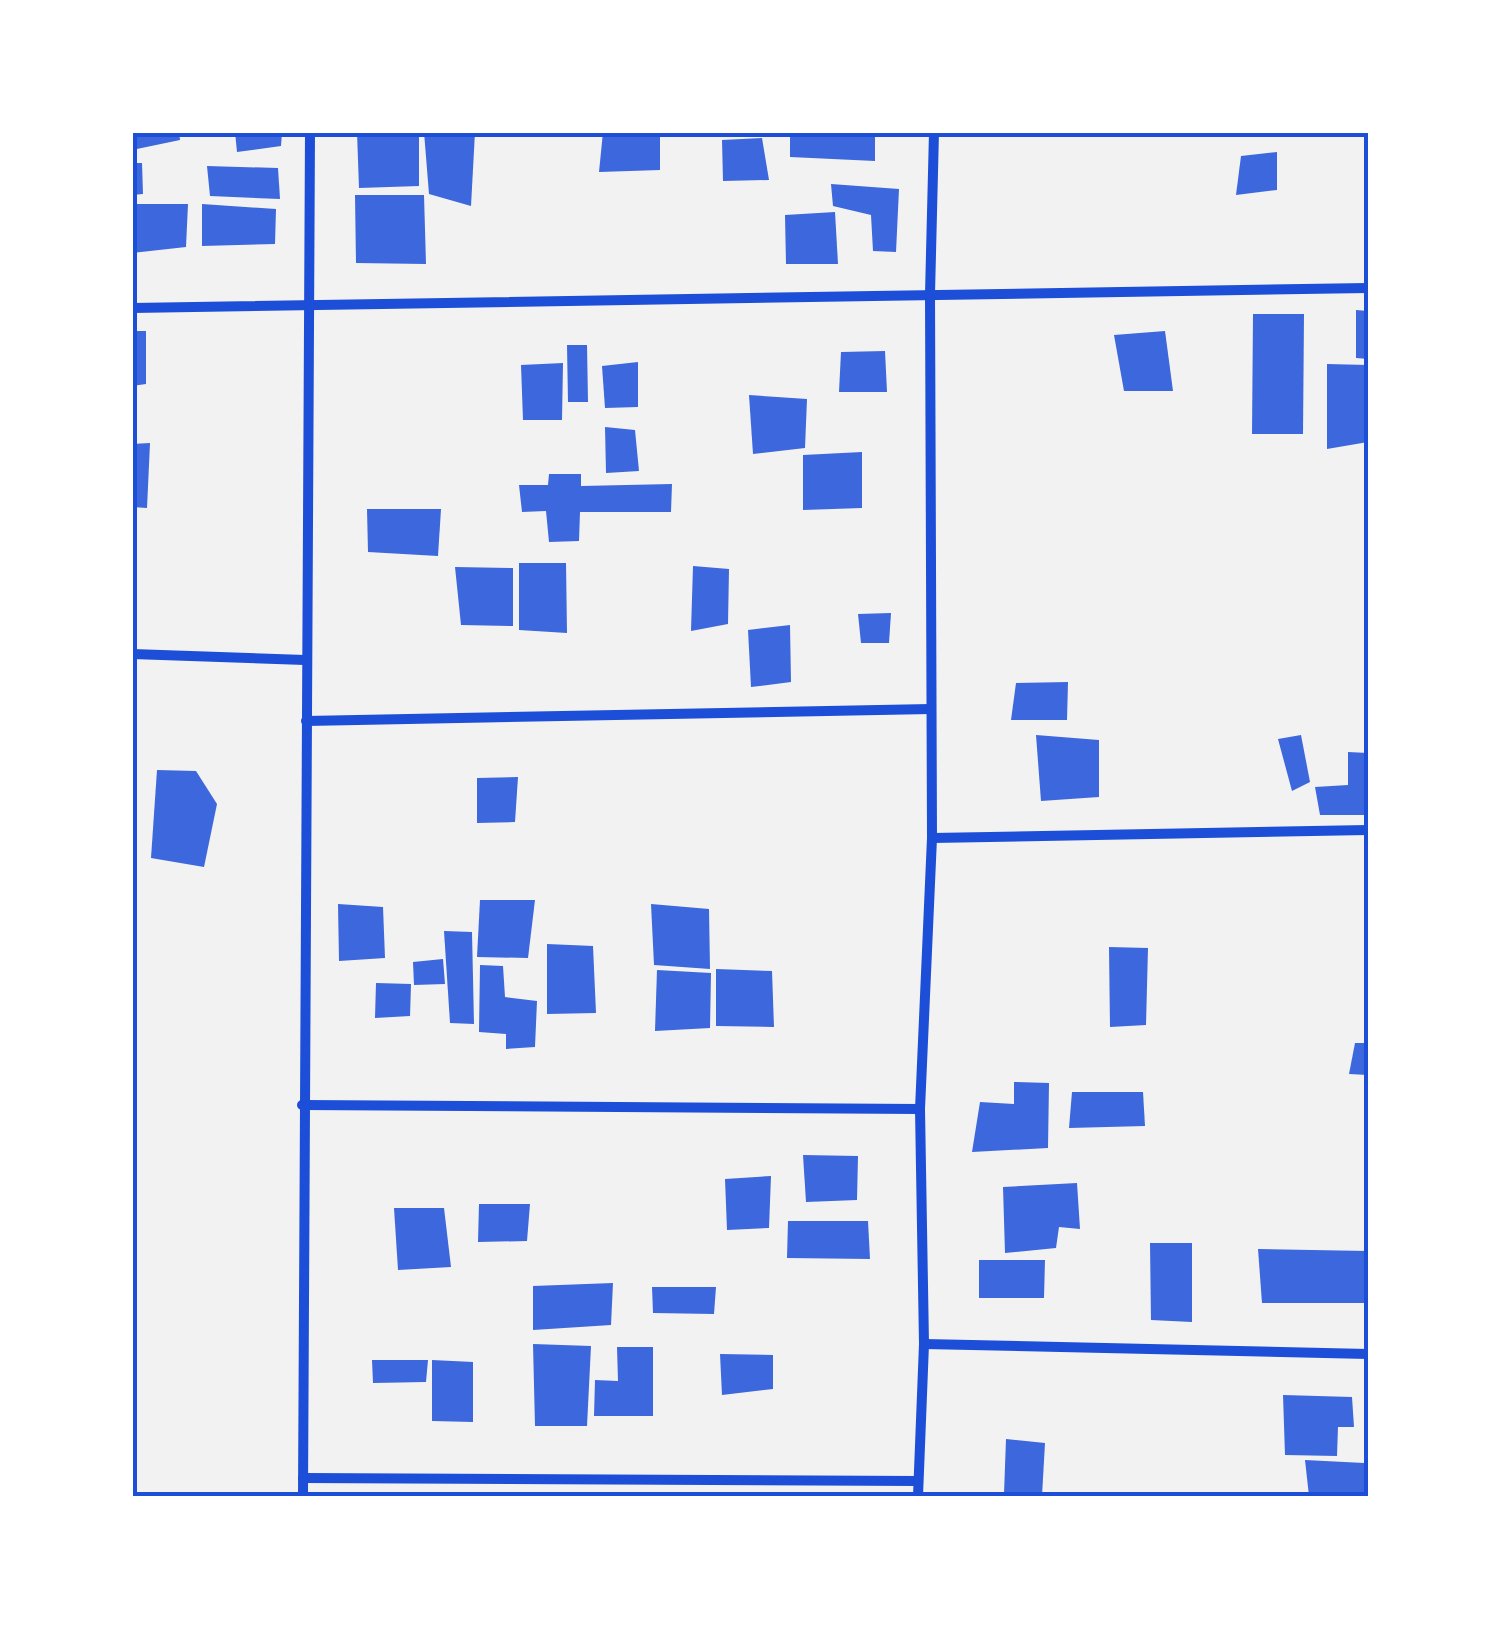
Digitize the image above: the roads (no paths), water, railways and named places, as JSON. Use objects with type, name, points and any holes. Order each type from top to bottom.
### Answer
[{"type":"street","points":[[303,1496],[302,1105],[310,132]]},
{"type":"street","points":[[918,1496],[924,1344],[920,1110],[932,838],[930,294],[934,132]]},
{"type":"street","points":[[132,308],[1368,288]]},
{"type":"street","points":[[132,654],[305,660]]},
{"type":"street","points":[[306,721],[932,709]]},
{"type":"street","points":[[932,838],[1368,830]]},
{"type":"street","points":[[302,1105],[920,1110]]},
{"type":"street","points":[[924,1344],[1368,1354]]},
{"type":"street","points":[[302,1478],[918,1481]]}]
